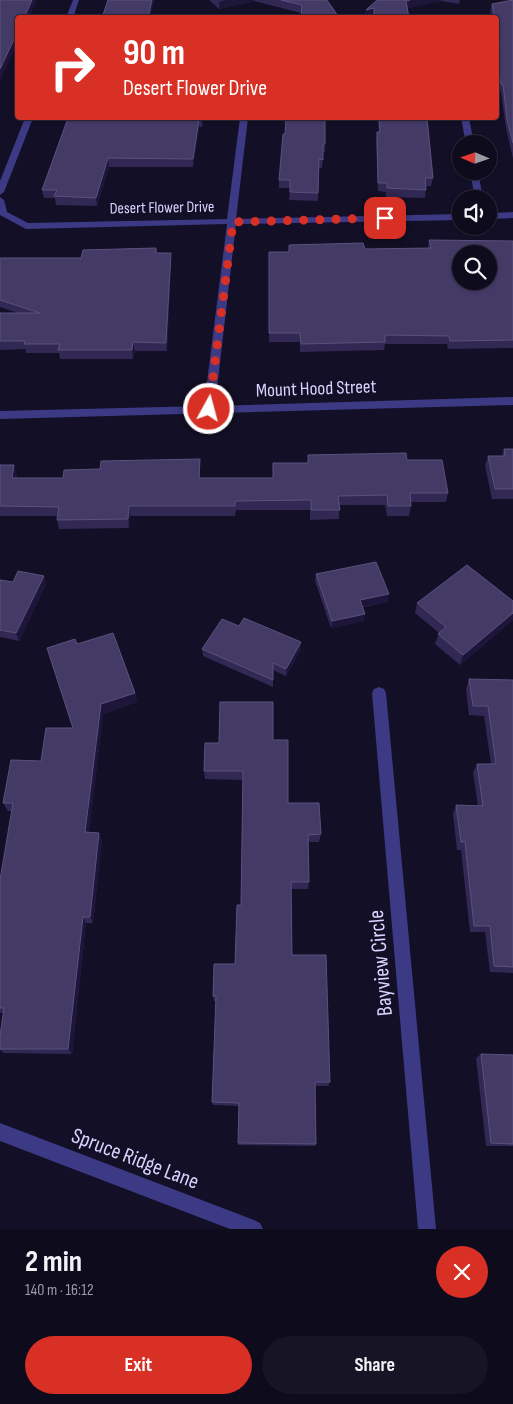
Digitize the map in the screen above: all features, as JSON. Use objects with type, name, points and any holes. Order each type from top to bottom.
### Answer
[{"type":"street","points":[[70,15],[76,0]]},
{"type":"street","points":[[0,192],[29,120]]},
{"type":"street","points":[[209,409],[244,120]]},
{"type":"street","points":[[465,120],[468,135]]},
{"type":"street","name":"Desert Flower Drive","points":[[0,200],[4,213],[26,226],[452,217]]},
{"type":"street","points":[[497,216],[513,215]]},
{"type":"street","name":"Mount Hood Street","points":[[0,415],[513,401]]},
{"type":"street","name":"Bayview Circle","points":[[379,693],[427,1229]]},
{"type":"street","name":"Spruce Ridge Lane","points":[[0,1132],[254,1229]]},
{"type":"building","points":[[0,0],[32,0],[25,15],[15,15],[15,37],[0,69]]},
{"type":"building","points":[[108,0],[152,0],[149,15],[103,15]]},
{"type":"building","points":[[281,0],[327,0],[337,15],[301,15],[302,5]]},
{"type":"building","points":[[377,0],[410,0],[406,1],[408,15],[374,15],[374,8],[366,10]]},
{"type":"building","points":[[513,0],[513,143],[507,119],[503,84],[501,84],[499,73],[499,15],[494,15],[492,4]]},
{"type":"building","points":[[67,120],[199,120],[193,159],[108,158],[96,198],[54,196],[57,190],[42,190]]},
{"type":"building","points":[[286,120],[325,120],[325,144],[323,144],[323,160],[319,159],[318,193],[290,192],[290,180],[279,180],[283,134],[285,134]]},
{"type":"building","points":[[379,120],[427,120],[433,178],[425,178],[426,190],[387,188],[387,183],[378,183],[377,132],[380,132]]},
{"type":"building","points":[[429,240],[513,241],[513,340],[450,341],[449,336],[385,335],[385,342],[301,344],[300,333],[269,333],[269,252],[289,252],[289,245],[363,243],[365,249],[431,248]]},
{"type":"building","points":[[156,248],[156,253],[171,253],[166,343],[133,342],[132,350],[58,350],[60,344],[24,344],[25,341],[0,341],[0,313],[40,313],[0,300],[0,258],[81,258],[83,250]]},
{"type":"building","points":[[504,449],[513,449],[513,489],[495,489],[488,456],[505,456]]},
{"type":"building","points":[[406,453],[407,460],[442,460],[448,493],[410,493],[411,506],[388,506],[387,495],[338,496],[340,510],[311,510],[311,500],[235,501],[235,506],[129,506],[128,519],[57,520],[59,507],[0,506],[0,465],[14,465],[12,478],[63,478],[64,470],[100,469],[101,461],[200,459],[199,478],[273,478],[273,463],[308,463],[308,455]]},
{"type":"building","points":[[376,562],[389,594],[360,600],[365,614],[332,621],[316,574]]},
{"type":"building","points":[[467,565],[513,601],[513,613],[463,655],[438,634],[446,627],[417,603]]},
{"type":"building","points":[[18,571],[44,576],[16,633],[0,630],[0,580],[13,582]]},
{"type":"building","points":[[244,618],[301,642],[286,669],[273,663],[273,680],[202,649],[222,619],[239,626]]},
{"type":"building","points":[[113,633],[135,693],[101,704],[85,832],[99,833],[90,917],[83,917],[68,1049],[0,1049],[4,1008],[0,1008],[0,880],[13,803],[3,803],[11,760],[41,761],[46,728],[73,728],[47,648],[75,639],[77,644]]},
{"type":"building","points":[[469,679],[513,680],[513,967],[494,966],[490,926],[474,926],[465,842],[461,842],[456,805],[483,806],[477,764],[496,764],[488,706],[473,706]]},
{"type":"building","points":[[220,702],[273,702],[273,740],[288,740],[288,803],[319,803],[321,834],[308,835],[309,882],[291,882],[292,955],[326,955],[330,1082],[315,1082],[316,1144],[238,1143],[239,1103],[212,1102],[216,996],[213,996],[214,964],[235,964],[237,905],[241,905],[243,771],[204,771],[205,743],[219,743]]},
{"type":"building","points":[[481,1054],[513,1055],[513,1144],[491,1143]]},
{"type":"route","points":[[209,409],[233,222],[385,218]]}]
